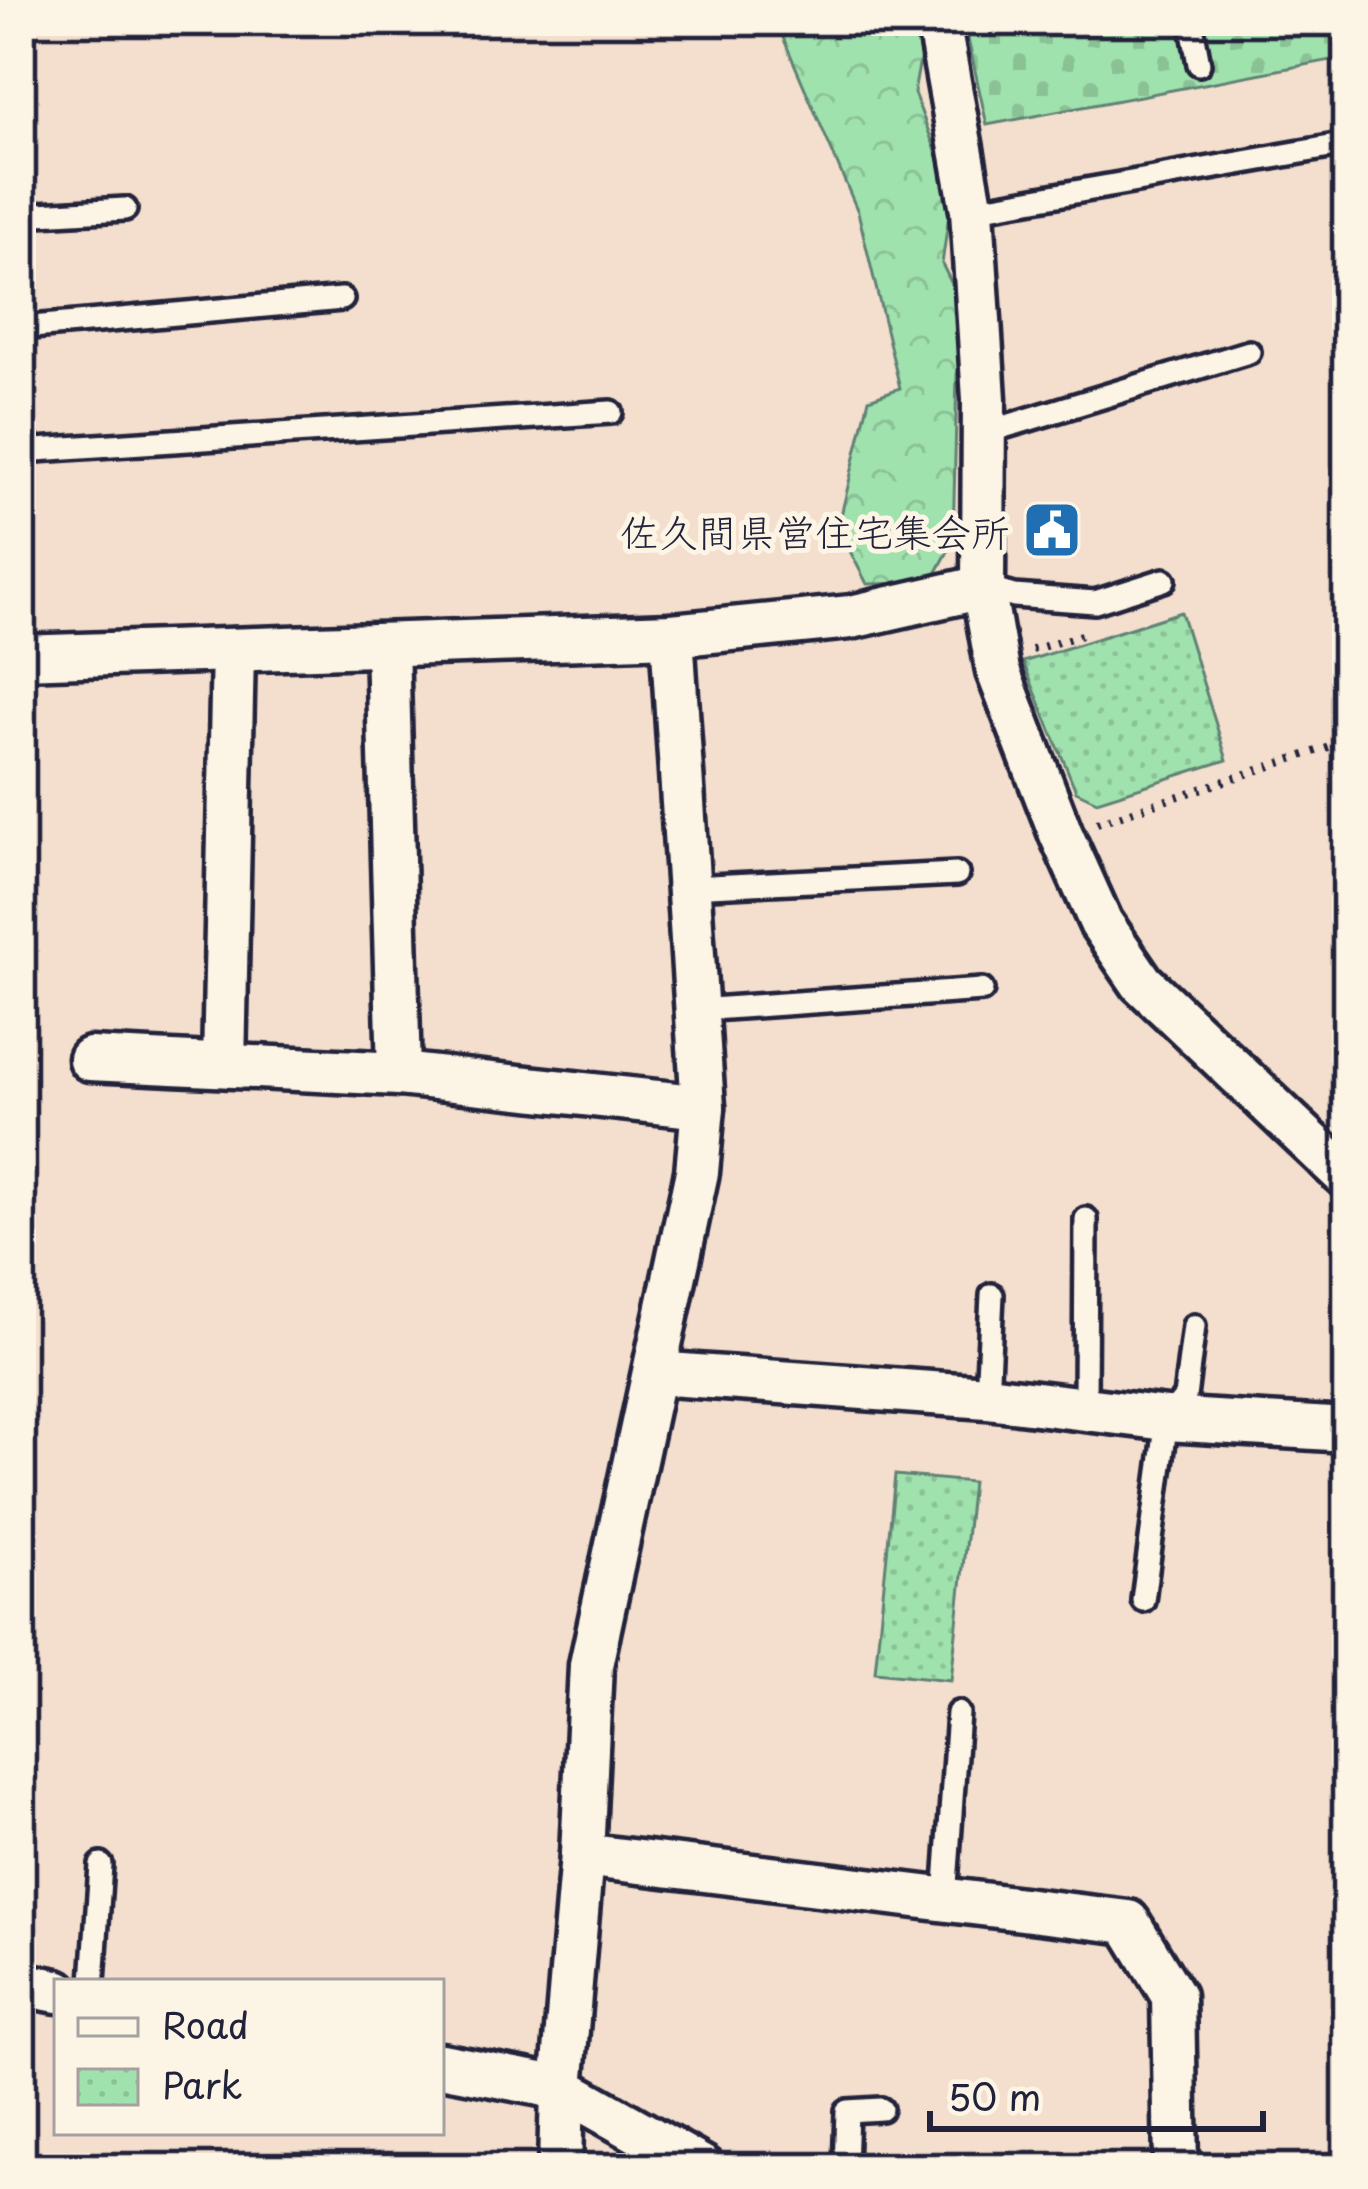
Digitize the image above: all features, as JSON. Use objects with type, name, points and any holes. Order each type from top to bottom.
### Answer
[{"type":"street","points":[[938,21],[973,210],[985,433],[983,587],[998,671],[1101,923],[1142,983],[1347,1177]]},
{"type":"street","points":[[21,657],[672,635],[851,617],[983,587]]},
{"type":"street","points":[[560,2168],[591,1665],[697,1172],[703,1107],[672,635]]},
{"type":"street","points":[[387,644],[399,1074]]},
{"type":"street","points":[[224,1065],[232,650]]},
{"type":"street","points":[[91,1059],[399,1074],[703,1107]]},
{"type":"street","points":[[655,1373],[987,1397],[1167,1419],[1347,1430]]},
{"type":"street","points":[[582,1855],[1128,1922],[1173,1996],[1176,2168]]},
{"type":"street","points":[[21,1984],[54,1990]]},
{"type":"street","points":[[444,2066],[562,2088],[703,2168]]},
{"type":"lane","points":[[1191,21],[1198,64]]},
{"type":"lane","points":[[973,210],[1347,144]]},
{"type":"lane","points":[[21,215],[125,209]]},
{"type":"lane","points":[[21,328],[342,299]]},
{"type":"lane","points":[[985,433],[1250,352]]},
{"type":"lane","points":[[21,451],[611,412]]},
{"type":"lane","points":[[983,587],[1014,596],[1095,602],[1164,580]]},
{"type":"lane","points":[[689,887],[958,874]]},
{"type":"lane","points":[[697,1010],[982,991]]},
{"type":"lane","points":[[1085,1407],[1086,1219]]},
{"type":"lane","points":[[987,1397],[992,1295]]},
{"type":"lane","points":[[1143,1600],[1167,1419],[1185,1397],[1194,1326]]},
{"type":"lane","points":[[946,1900],[958,1712]]},
{"type":"lane","points":[[93,1979],[101,1865]]},
{"type":"lane","points":[[845,2168],[847,2111],[881,2109]]},
{"type":"path","points":[[1061,834],[1347,741]]},
{"type":"green space","points":[[776,21],[901,21],[922,49],[914,93],[952,193],[942,264],[974,329],[957,374],[953,542],[931,583],[867,584],[838,528],[869,399],[900,388],[858,212]]},
{"type":"green space","points":[[964,21],[1347,21],[1347,57],[987,125]]},
{"type":"green space","points":[[1181,612],[1227,760],[1097,801],[1076,791],[1023,662]]},
{"type":"green space","points":[[895,1475],[972,1482],[951,1680],[875,1672]]},
{"type":"place","name":"佐久間県営住宅集会所","points":[[1052,530]]}]
